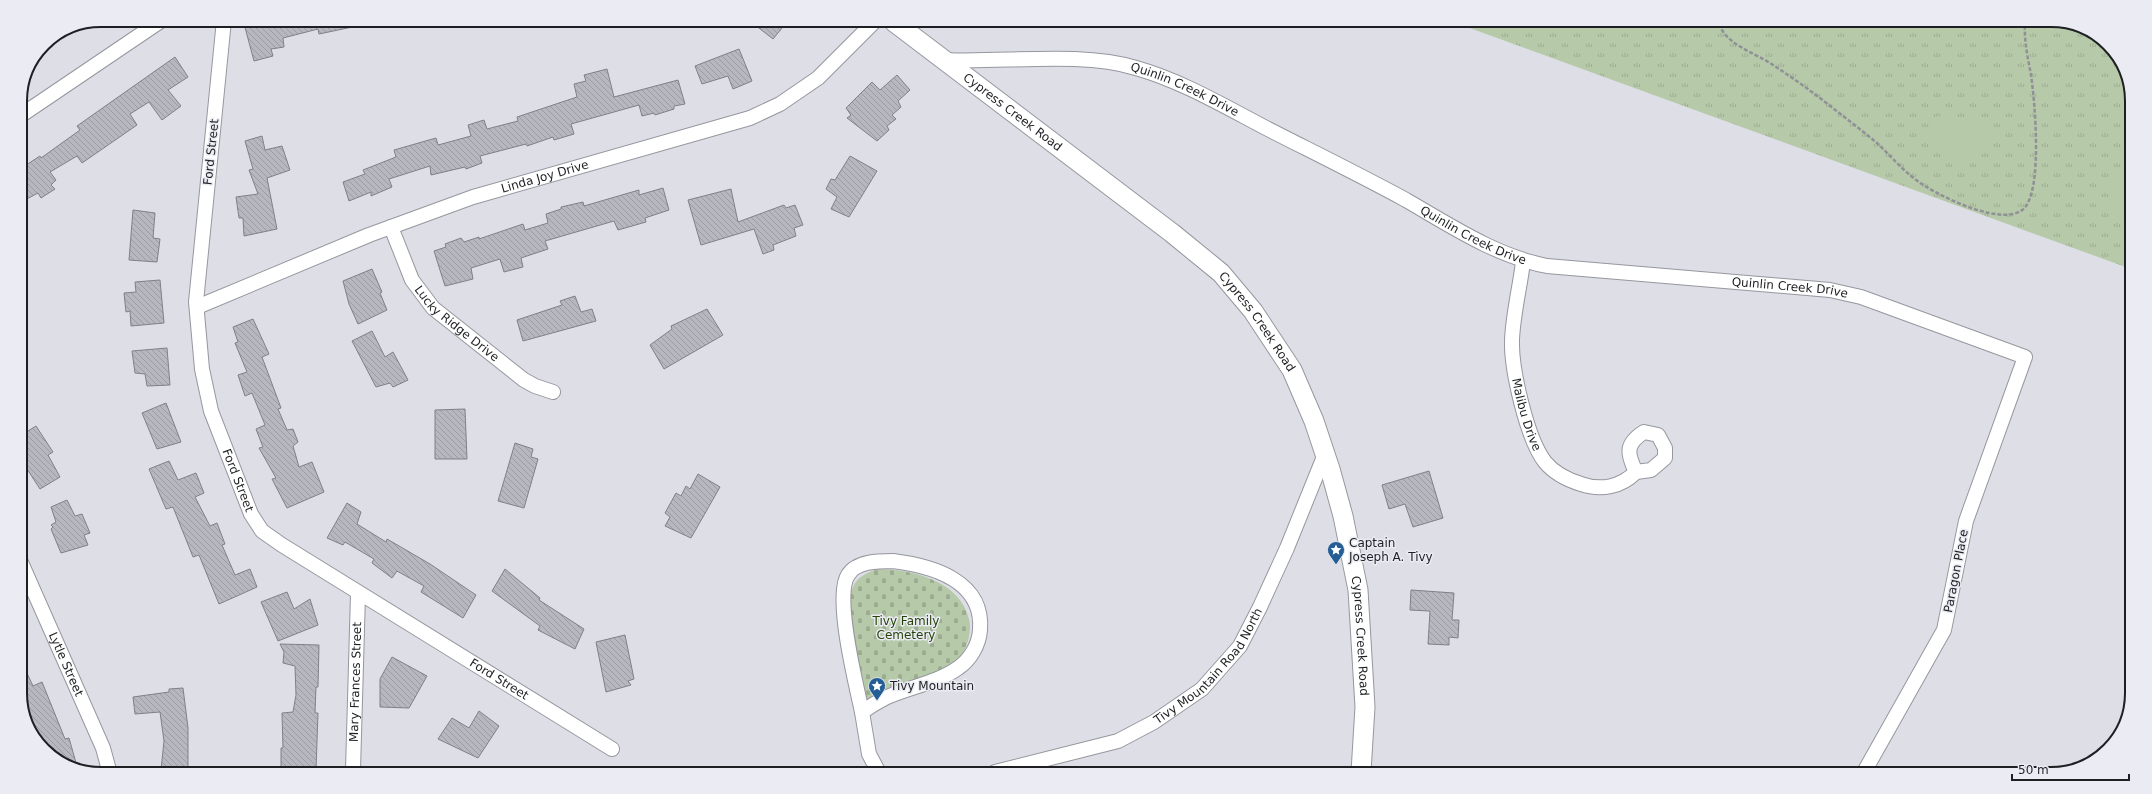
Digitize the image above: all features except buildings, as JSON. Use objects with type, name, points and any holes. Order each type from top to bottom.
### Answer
[{"type":"main road","name":"Cypress Creek Road","points":[[901,27],[1172,232],[1221,273],[1254,311],[1292,370],[1314,421],[1325,454],[1343,516],[1358,590],[1365,707],[1361,767]]},
{"type":"street","points":[[27,111],[152,27]]},
{"type":"street","name":"Ford Street","points":[[223,27],[197,307],[202,369],[211,411],[251,514],[262,531],[358,594],[612,749]]},
{"type":"street","name":"Linda Joy Drive","points":[[197,307],[391,227],[473,197],[750,118],[780,104],[818,78],[869,27]]},
{"type":"street","name":"Quinlin Creek Drive","points":[[944,60],[980,62],[1094,60],[1134,67],[1175,81],[1399,197],[1492,248],[1523,262],[1547,266],[1830,290],[1861,297],[2025,357]]},
{"type":"street","name":"Lucky Ridge Drive","points":[[391,227],[412,280],[433,308],[524,380],[535,386],[553,392]]},
{"type":"street","name":"Malibu Drive","points":[[1523,262],[1512,340],[1515,376],[1533,439],[1545,462],[1566,479],[1591,488],[1614,487],[1630,478],[1636,472]]},
{"type":"street","name":"Paragon Place","points":[[1867,767],[1944,630],[1966,521],[2025,357]]},
{"type":"street","name":"Tivy Mountain Road North","points":[[1014,767],[1118,741],[1154,722],[1202,689],[1240,646],[1284,555],[1325,454]]},
{"type":"street","points":[[862,712],[885,698],[944,676],[959,668],[973,653],[980,636],[981,620],[979,608],[974,599],[959,583],[938,571],[912,563],[893,561],[875,562],[859,566],[848,574],[843,587],[844,615],[869,754],[876,767]]},
{"type":"street","name":"Lytle Street","points":[[27,576],[102,748],[108,767]]},
{"type":"street","name":"Mary Frances Street","points":[[353,767],[358,594]]},
{"type":"path","points":[[1721,27],[1724,33],[1733,41],[1771,64],[1820,98],[1876,143],[1920,183],[1946,198],[1995,214],[2008,216],[2019,214],[2026,206],[2031,195],[2036,164],[2033,95],[2025,27]]},
{"type":"green space","points":[[1467,27],[2056,27],[2075,31],[2092,39],[2110,56],[2121,77],[2124,87],[2125,267]]},
{"type":"green space","points":[[1938,116],[1964,125],[1984,121],[1990,124],[1992,131],[1991,138],[1976,155],[1955,165],[1950,163],[1941,156],[1928,131],[1931,121]]},
{"type":"green space","points":[[2120,172],[2125,172],[2125,222],[2117,215],[2109,201],[2109,186]]},
{"type":"green space","name":"Tivy Family Cemetery","points":[[877,569],[904,571],[932,579],[945,586],[964,606],[970,623],[970,633],[961,656],[954,663],[930,677],[865,703],[850,627],[850,597],[857,580]]},
{"type":"place","name":"Captain Joseph A. Tivy","points":[[1336,565]]},
{"type":"place","name":"Tivy Mountain","points":[[877,701]]}]
